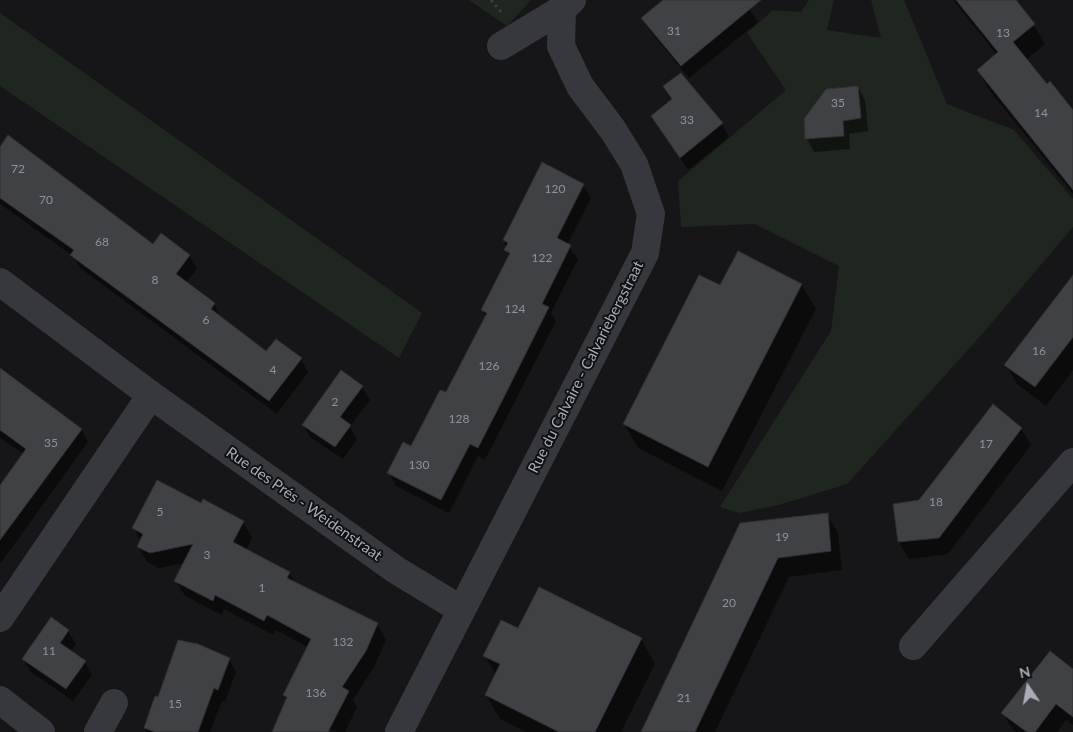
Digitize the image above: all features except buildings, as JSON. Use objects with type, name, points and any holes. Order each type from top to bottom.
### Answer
[{"type":"street","points":[[501,46],[567,5]]},
{"type":"street","name":"Rue du Calvaire - Calvariebergstraat","points":[[399,732],[460,609],[645,253],[651,214],[634,164],[613,130],[580,86],[561,46],[567,5]]},
{"type":"street","name":"Rue des Prés - Weidenstraat","points":[[0,282],[151,395],[396,570],[460,609]]},
{"type":"street","points":[[0,618],[151,395]]},
{"type":"street","points":[[913,646],[1073,462]]},
{"type":"street","points":[[0,700],[41,732]]},
{"type":"street","points":[[98,732],[114,704]]},
{"type":"shaded area","points":[[469,0],[531,0],[507,26]]},
{"type":"shaded area","points":[[809,0],[834,0],[827,30],[881,38],[871,0],[904,0],[947,104],[1014,130],[1073,199],[1073,227],[984,332],[847,484],[779,505],[740,513],[720,507],[831,331],[839,266],[755,224],[681,227],[678,181],[786,90],[747,33],[773,10],[801,12]]},
{"type":"shaded area","points":[[0,13],[422,313],[399,358],[0,86]]}]
